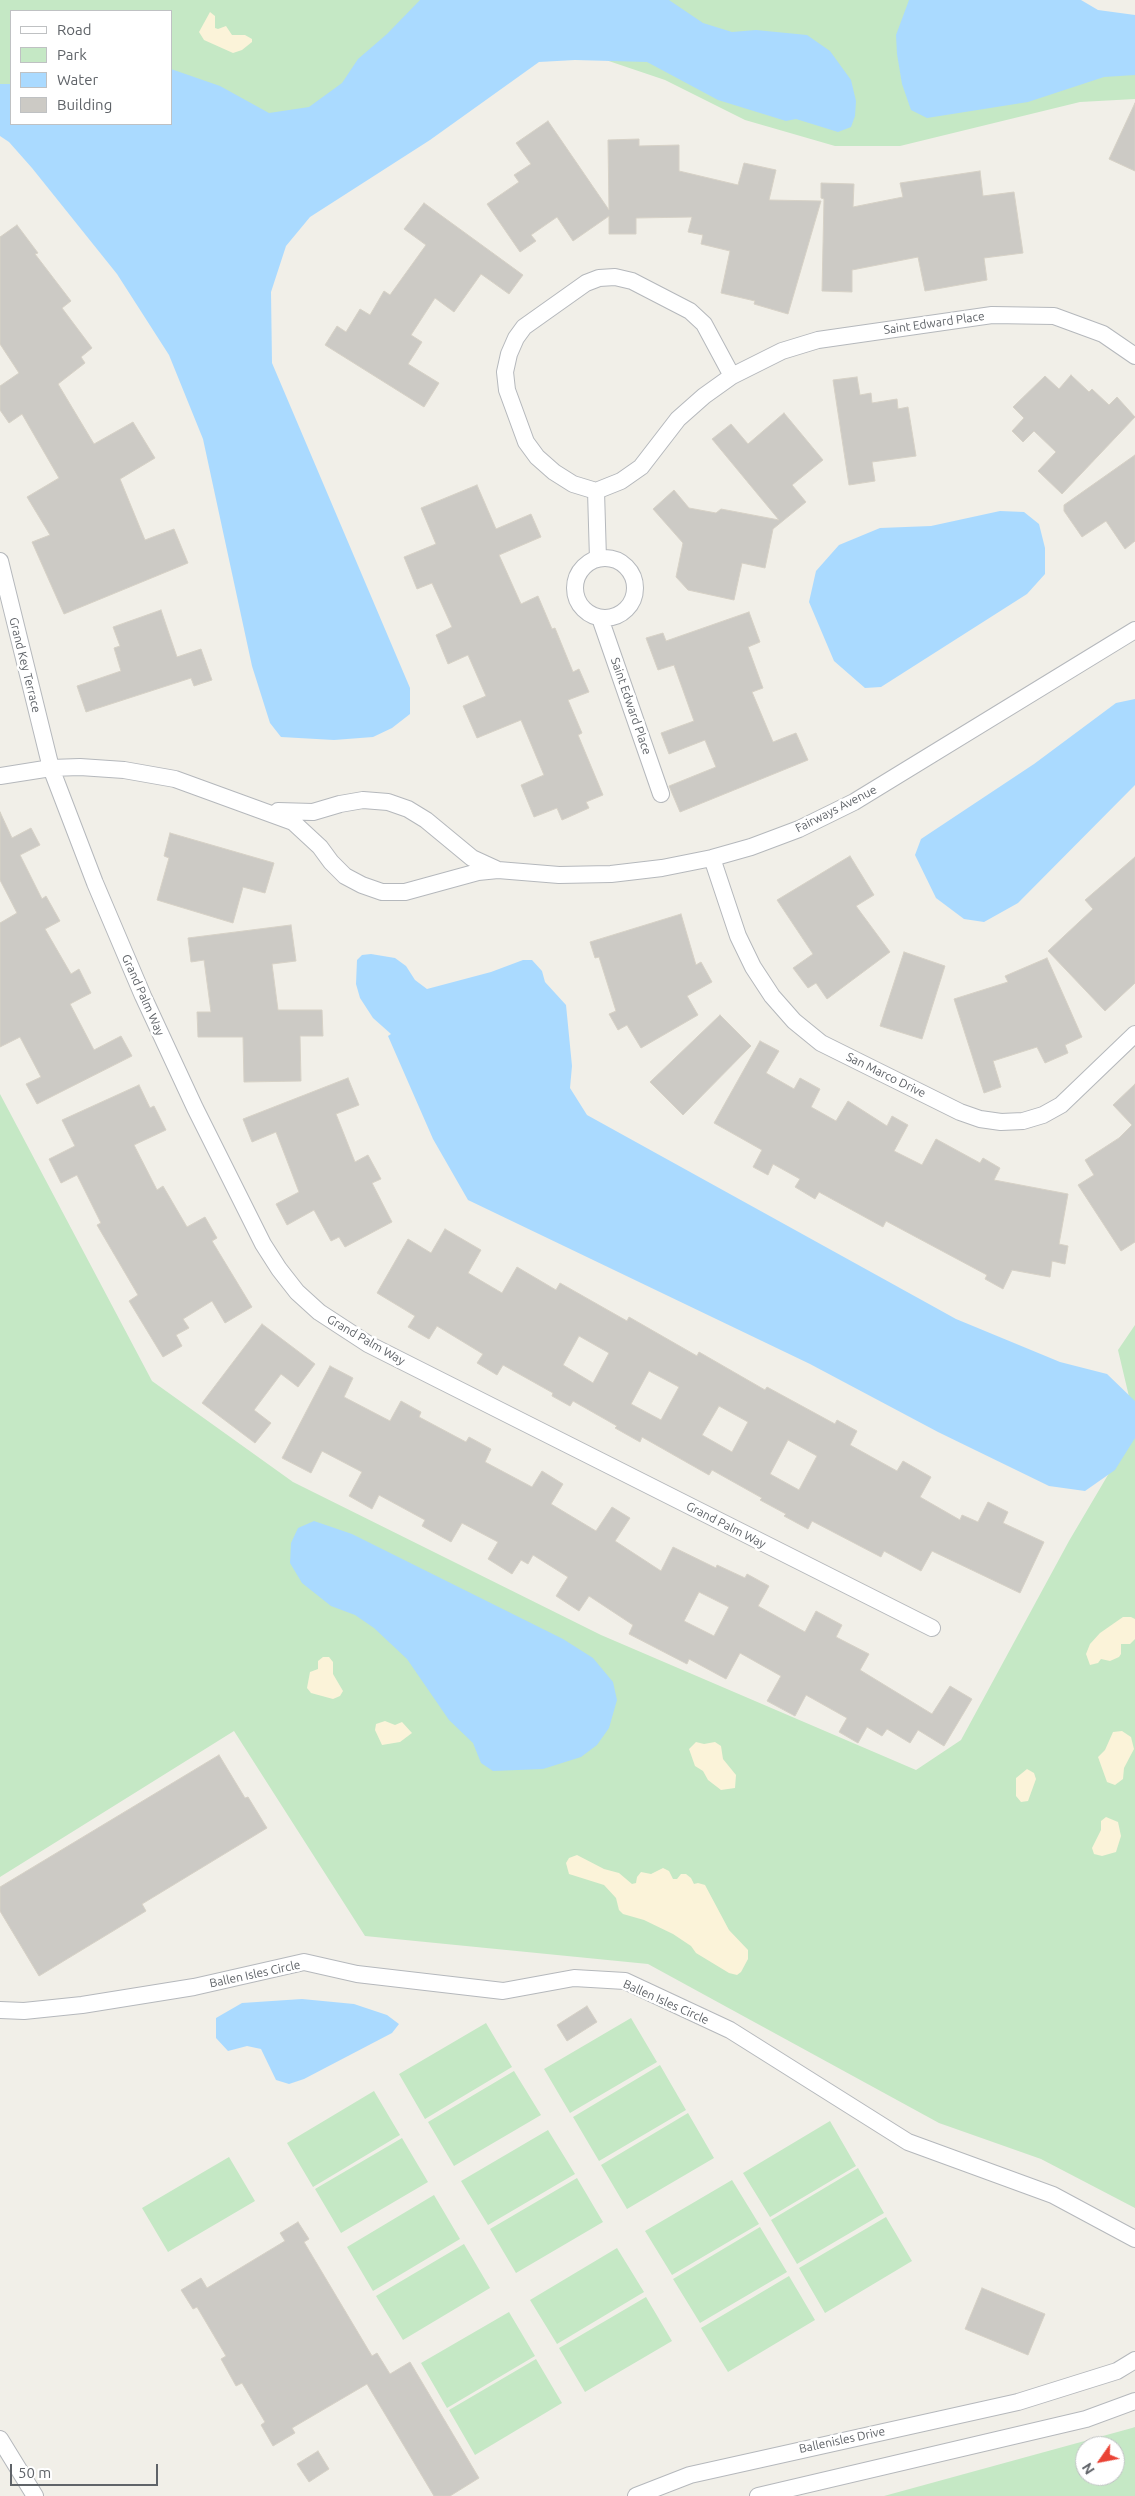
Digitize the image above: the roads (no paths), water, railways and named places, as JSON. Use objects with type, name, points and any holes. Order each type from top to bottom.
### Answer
[{"type":"street","points":[[598,559],[596,491],[573,484],[554,472],[537,457],[526,442],[507,390],[506,372],[509,354],[516,338],[524,327],[586,283],[599,278],[615,277],[632,281],[690,311],[704,324],[732,376]]},
{"type":"street","name":"Saint Edward Place","points":[[596,491],[621,481],[641,467],[678,420],[704,396],[732,376],[782,351],[818,340],[992,316],[1054,316],[1103,334],[1135,356]]},
{"type":"street","points":[[598,559],[616,561],[624,566],[634,581],[635,591],[633,600],[621,614],[600,618],[582,608],[577,599],[576,579],[581,570],[598,559]]},
{"type":"street","name":"Grand Key Terrace","points":[[0,561],[51,768]]},
{"type":"street","name":"Saint Edward Place","points":[[600,618],[661,794]]},
{"type":"street","name":"Fairways Avenue","points":[[0,776],[51,768],[124,770],[176,779],[293,822],[320,847],[345,876],[362,885],[382,892],[405,892],[459,876],[498,870],[560,875],[611,874],[662,868],[712,858],[751,847],[799,829],[854,802],[1135,630]]},
{"type":"street","name":"Grand Palm Way","points":[[51,768],[95,883],[135,979],[195,1108],[263,1244],[279,1269],[298,1292],[319,1312],[368,1344],[932,1628]]},
{"type":"street","name":"Fairways Avenue","points":[[259,808],[294,813],[313,812],[363,800],[388,802],[408,809],[426,820],[472,858],[498,870]]},
{"type":"street","name":"San Marco Drive","points":[[712,858],[738,936],[753,967],[772,996],[794,1021],[820,1043],[960,1112],[980,1119],[1002,1122],[1023,1121],[1043,1115],[1062,1105],[1135,1034]]},
{"type":"street","name":"Ballen Isles Circle","points":[[0,2010],[24,2011],[82,2005],[194,1987],[304,1962],[357,1974],[503,1991],[574,1978],[625,1981],[730,2030],[908,2142],[1053,2195],[1135,2239]]},
{"type":"street","name":"Ballenisles Drive","points":[[636,2496],[690,2475],[1018,2402],[1117,2371],[1135,2360]]},
{"type":"street","points":[[758,2496],[1086,2419],[1135,2401]]},
{"type":"street","points":[[0,2439],[34,2496]]},
{"type":"water","points":[[420,0],[669,0],[703,23],[732,32],[756,30],[807,35],[830,51],[851,80],[856,101],[855,116],[851,127],[838,132],[796,119],[786,121],[718,100],[647,62],[575,60],[539,62],[430,140],[310,217],[286,246],[271,292],[272,363],[410,688],[410,714],[392,728],[373,737],[334,740],[281,737],[270,723],[252,666],[203,439],[169,355],[117,274],[32,168],[9,142],[0,136],[0,84],[10,84],[10,125],[172,125],[172,69],[220,86],[269,113],[309,107],[342,83],[358,59],[387,34]]},
{"type":"water","points":[[909,0],[1081,0],[1098,10],[1135,15],[1135,75],[1104,77],[1028,102],[927,118],[911,110],[902,84],[897,54],[896,35]]},
{"type":"water","points":[[1000,511],[1024,512],[1039,524],[1045,548],[1045,574],[1027,594],[881,687],[865,688],[834,661],[809,602],[816,571],[839,545],[880,528],[931,526]]},
{"type":"water","points":[[1135,699],[1135,785],[1018,903],[984,922],[964,919],[936,898],[915,855],[921,839],[1034,764],[1116,703]]},
{"type":"water","points":[[371,954],[395,958],[406,966],[415,980],[427,989],[491,972],[523,960],[532,960],[542,971],[545,982],[566,1005],[572,1066],[570,1088],[587,1115],[956,1319],[1060,1362],[1107,1374],[1135,1401],[1135,1438],[1115,1470],[1085,1491],[1049,1486],[938,1432],[810,1364],[468,1200],[433,1139],[388,1036],[391,1034],[373,1018],[360,998],[356,984],[357,960],[362,955]]},
{"type":"water","points":[[314,1521],[352,1534],[563,1639],[593,1658],[613,1682],[617,1700],[609,1728],[597,1745],[581,1757],[543,1769],[493,1771],[481,1763],[473,1743],[449,1720],[407,1659],[374,1628],[355,1615],[331,1606],[302,1583],[290,1563],[291,1543],[298,1528]]},
{"type":"water","points":[[302,1999],[354,2004],[387,2015],[399,2024],[392,2033],[304,2079],[289,2084],[276,2080],[261,2049],[247,2046],[228,2051],[216,2038],[216,2018],[242,2003]]}]
